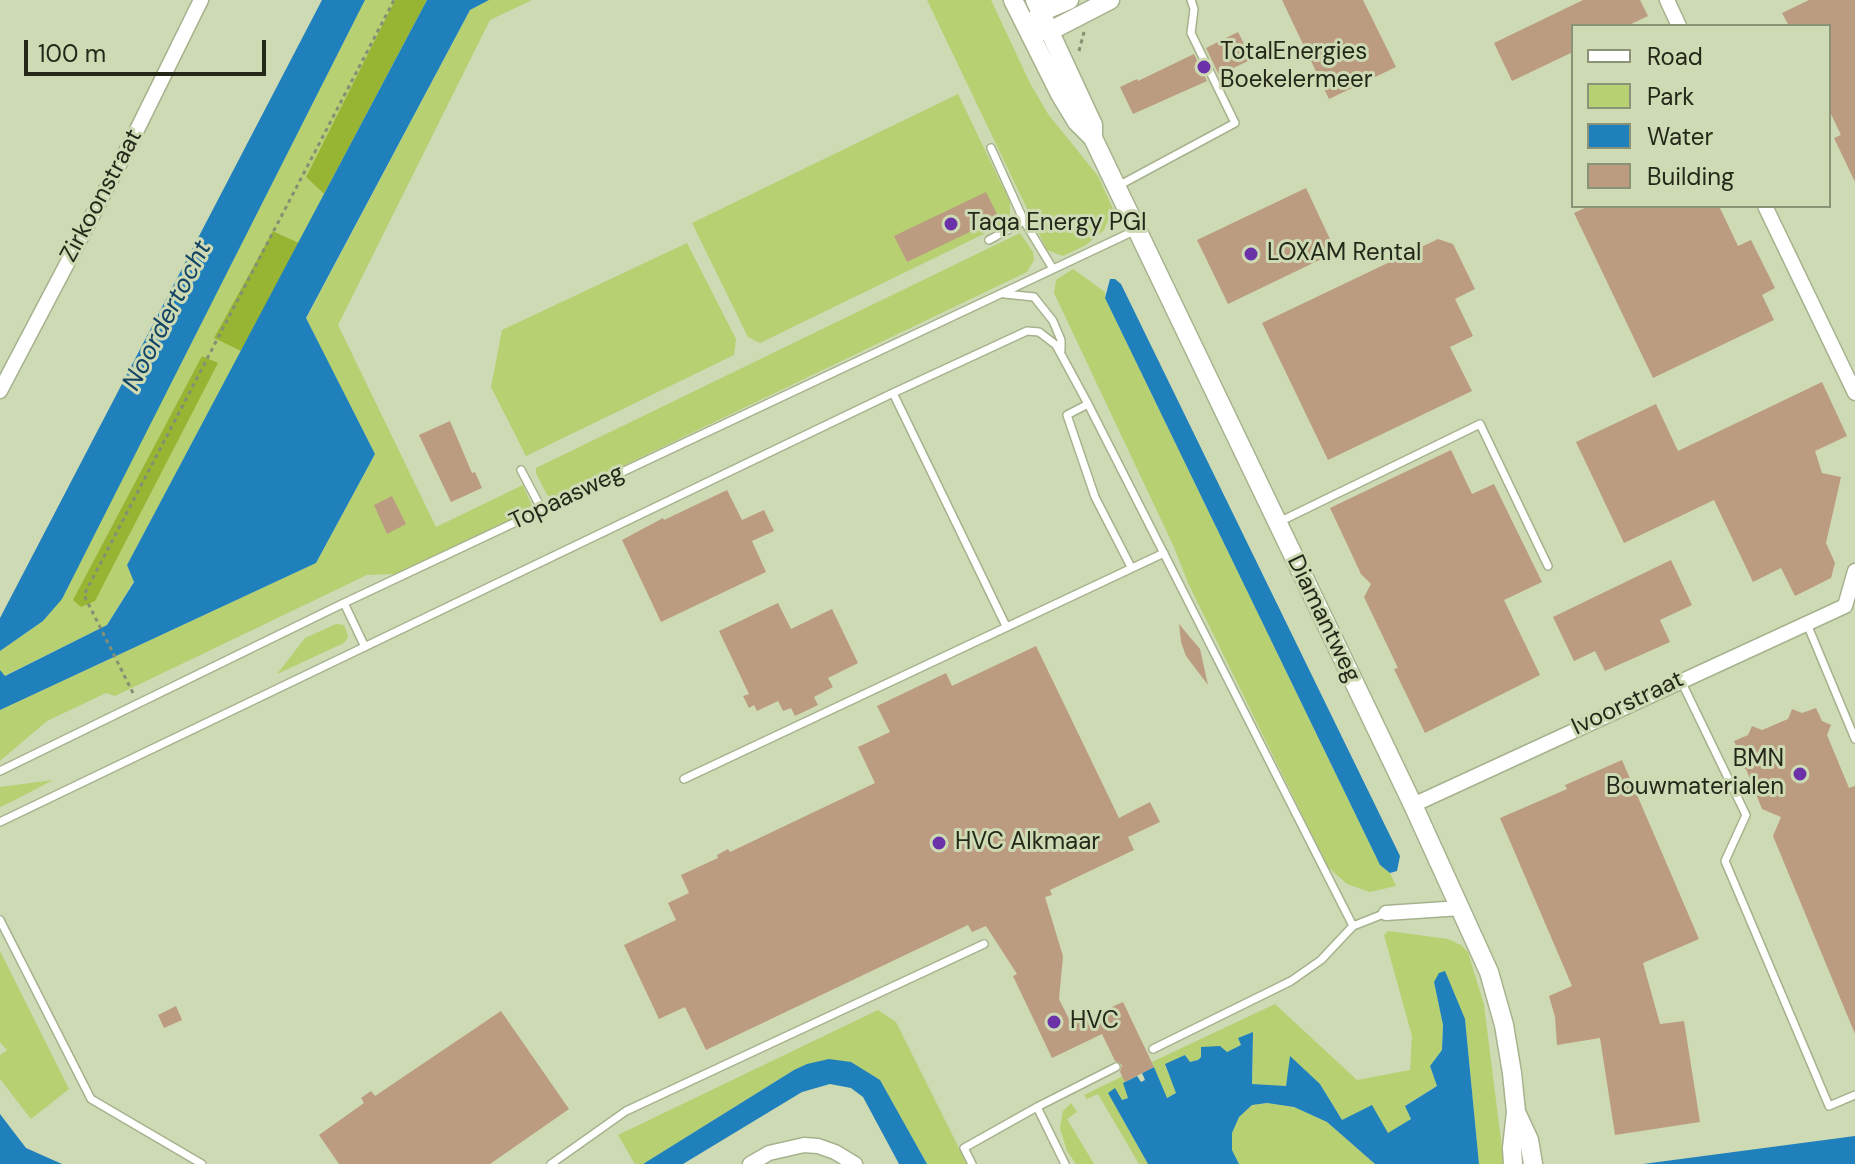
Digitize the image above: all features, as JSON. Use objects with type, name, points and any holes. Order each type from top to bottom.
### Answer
[{"type":"street","name":"Zirkoonstraat","points":[[0,391],[132,140],[201,0]]},
{"type":"street","name":"Diamantweg","points":[[1013,0],[1077,122],[1093,138],[1413,805],[1489,972],[1504,1025],[1516,1112],[1513,1164]]},
{"type":"street","points":[[1069,0],[1038,6],[1028,30],[1050,31],[1110,0]]},
{"type":"street","points":[[1667,0],[1678,24]]},
{"type":"street","name":"Diamantweg","points":[[1038,6],[1093,125],[1093,138]]},
{"type":"street","points":[[1766,208],[1855,393]]},
{"type":"street","name":"Ivoorstraat","points":[[1413,805],[1806,622],[1850,611],[1855,571]]},
{"type":"street","points":[[1386,913],[1461,908]]},
{"type":"street","name":"Diamantweg","points":[[1516,1112],[1529,1140],[1533,1164]]},
{"type":"street","points":[[750,1164],[769,1153],[804,1145],[826,1149],[855,1164]]},
{"type":"lane","points":[[1116,187],[1235,123],[1191,33],[1194,9],[1191,0]]},
{"type":"lane","points":[[991,148],[1024,221],[1053,269]]},
{"type":"lane","points":[[989,240],[1024,221]]},
{"type":"lane","name":"Topaasweg","points":[[0,771],[344,603],[1136,230]]},
{"type":"lane","points":[[1000,294],[1034,297],[1053,321],[1061,340],[1060,353]]},
{"type":"lane","points":[[0,822],[1027,331],[1048,336],[1088,404],[1353,926]]},
{"type":"lane","points":[[893,393],[1006,626]]},
{"type":"lane","points":[[1088,404],[1067,415],[1095,497],[1131,567]]},
{"type":"lane","points":[[1277,523],[1480,424],[1548,566]]},
{"type":"lane","points":[[521,470],[542,510]]},
{"type":"lane","points":[[684,779],[1164,553]]},
{"type":"lane","points":[[344,603],[365,647]]},
{"type":"lane","points":[[1806,622],[1855,739]]},
{"type":"lane","points":[[1680,680],[1746,815],[1725,861],[1829,1106],[1855,1095]]},
{"type":"lane","points":[[1153,1049],[1291,981],[1321,960],[1353,926],[1386,913]]},
{"type":"lane","points":[[0,920],[91,1099],[202,1164]]},
{"type":"lane","points":[[551,1164],[626,1111],[984,944]]},
{"type":"lane","points":[[972,1164],[964,1148],[1116,1067]]},
{"type":"lane","points":[[1037,1107],[1065,1164]]},
{"type":"path","points":[[138,703],[84,595],[394,0]]},
{"type":"green space","points":[[365,0],[395,0],[306,177],[324,194],[299,243],[274,231],[215,338],[241,351],[127,565],[134,581],[107,625],[4,676],[0,670],[0,651],[43,621],[62,598]],"holes":[[[202,356],[217,363],[95,600],[94,600]]]},
{"type":"green space","points":[[395,0],[427,0],[324,194],[306,177]]},
{"type":"green space","points":[[489,0],[532,0],[490,20],[338,325],[436,527],[523,485],[531,504],[529,511],[397,574],[367,575],[115,696],[106,693],[47,721],[0,761],[0,710],[316,563],[375,454],[306,319],[470,10]]},
{"type":"green space","points":[[927,0],[991,0],[1048,114],[1098,176],[1113,209],[1104,230],[1086,245],[1063,256],[1047,250]]},
{"type":"green space","points":[[958,94],[1010,202],[1010,214],[1006,221],[760,343],[748,337],[692,223]]},
{"type":"green space","points":[[273,231],[299,243],[241,351],[214,338]]},
{"type":"green space","points":[[1020,233],[1033,252],[1034,260],[1027,272],[554,499],[547,495],[536,468]]},
{"type":"green space","points":[[687,243],[736,339],[734,355],[526,456],[491,387],[502,330]]},
{"type":"green space","points":[[1073,269],[1105,292],[1105,298],[1380,865],[1390,873],[1396,886],[1370,892],[1347,884],[1328,867],[1188,583],[1054,293],[1056,280]]},
{"type":"green space","points":[[202,356],[218,363],[95,601],[81,607],[73,600]]},
{"type":"green space","points":[[336,624],[344,625],[347,632],[344,643],[277,674],[305,638]]},
{"type":"green space","points":[[53,780],[13,801],[0,807],[0,787]]},
{"type":"green space","points":[[1388,931],[1448,939],[1468,952],[1484,1005],[1504,1164],[1479,1164],[1465,1019],[1434,982],[1443,1025],[1442,1050],[1430,1066],[1437,1086],[1406,1105],[1411,1119],[1388,1134],[1342,1120],[1320,1084],[1290,1057],[1287,1087],[1252,1084],[1253,1032],[1238,1038],[1241,1045],[1227,1052],[1202,1047],[1198,1060],[1190,1063],[1186,1055],[1165,1066],[1177,1093],[1166,1098],[1152,1062],[1275,1004],[1357,1080],[1410,1070],[1412,1036],[1384,935]]},
{"type":"green space","points":[[0,951],[69,1089],[31,1119],[0,1079],[0,1055],[7,1050],[0,1042]]},
{"type":"green space","points":[[878,1010],[896,1022],[967,1164],[927,1164],[880,1081],[794,1070],[643,1164],[635,1164],[618,1135]]},
{"type":"green space","points":[[1123,1076],[1129,1097],[1122,1100],[1108,1093],[1148,1164],[1139,1164],[1098,1094],[1087,1099],[1084,1095]]},
{"type":"green space","points":[[1071,1103],[1077,1112],[1067,1119],[1094,1164],[1076,1164],[1067,1151],[1060,1128],[1063,1111]]},
{"type":"green space","points":[[1267,1103],[1294,1107],[1327,1122],[1375,1164],[1239,1164],[1232,1150],[1232,1133],[1239,1116],[1252,1105]]},
{"type":"water","name":"Noordertocht","points":[[322,0],[365,0],[62,599],[43,621],[0,651],[0,618]]},
{"type":"water","points":[[427,0],[489,0],[470,10],[306,318],[375,454],[316,563],[0,710],[0,670],[5,676],[107,625],[134,582],[127,565]]},
{"type":"water","points":[[1110,279],[1121,284],[1400,856],[1397,871],[1390,873],[1380,865],[1105,298]]},
{"type":"water","points":[[1445,971],[1465,1019],[1479,1164],[1375,1164],[1327,1122],[1294,1107],[1267,1103],[1252,1105],[1239,1117],[1232,1133],[1232,1150],[1239,1164],[1148,1164],[1108,1093],[1115,1088],[1122,1100],[1128,1098],[1123,1083],[1137,1076],[1141,1082],[1145,1080],[1142,1073],[1154,1067],[1167,1098],[1176,1093],[1165,1064],[1185,1055],[1190,1062],[1198,1060],[1201,1047],[1220,1046],[1227,1052],[1241,1045],[1238,1038],[1253,1032],[1252,1084],[1286,1086],[1290,1056],[1320,1084],[1342,1120],[1372,1105],[1388,1133],[1411,1119],[1405,1106],[1437,1086],[1430,1066],[1442,1050],[1443,1025],[1434,982],[1439,973]]},
{"type":"water","points":[[829,1059],[851,1062],[880,1080],[927,1164],[899,1164],[863,1097],[851,1088],[830,1084],[802,1092],[683,1164],[643,1164],[794,1070]]},
{"type":"water","points":[[0,1114],[26,1148],[62,1164],[0,1164]]},
{"type":"water","points":[[1855,1136],[1855,1164],[1643,1164]]},
{"type":"building","points":[[1282,0],[1363,0],[1396,67],[1329,99]]},
{"type":"building","points":[[1583,0],[1640,0],[1648,16],[1631,24],[1571,24],[1571,53],[1512,81],[1494,43]]},
{"type":"building","points":[[1809,0],[1855,0],[1855,182],[1834,138],[1841,135],[1831,114],[1831,24],[1788,24],[1782,13]]},
{"type":"building","points":[[1238,32],[1252,59],[1219,75],[1206,48]]},
{"type":"building","points":[[1194,54],[1207,81],[1133,114],[1120,87]]},
{"type":"building","points":[[1306,188],[1336,252],[1228,304],[1197,240]]},
{"type":"building","points":[[986,192],[999,218],[907,262],[894,236]]},
{"type":"building","points":[[1585,208],[1720,208],[1738,246],[1751,240],[1775,288],[1762,295],[1774,320],[1653,378],[1574,213]]},
{"type":"building","points":[[1438,239],[1453,244],[1475,289],[1455,299],[1473,336],[1450,347],[1472,391],[1328,460],[1262,323]]},
{"type":"building","points":[[1822,382],[1847,436],[1815,451],[1822,473],[1841,477],[1826,543],[1835,563],[1831,578],[1795,596],[1781,568],[1753,582],[1714,500],[1624,543],[1576,442],[1656,404],[1678,451]]},
{"type":"building","points":[[450,421],[472,473],[475,472],[482,488],[451,502],[419,435]]},
{"type":"building","points":[[1451,450],[1472,494],[1494,484],[1542,582],[1504,600],[1540,675],[1425,733],[1364,597],[1371,584],[1361,574],[1330,508]]},
{"type":"building","points":[[727,490],[742,520],[764,510],[774,531],[752,541],[766,572],[661,622],[622,540]]},
{"type":"building","points":[[392,496],[406,524],[387,534],[374,505]]},
{"type":"building","points":[[1671,560],[1692,605],[1660,620],[1670,642],[1605,671],[1595,651],[1574,661],[1553,617]]},
{"type":"building","points":[[778,603],[791,629],[832,609],[858,663],[828,678],[833,687],[814,697],[818,705],[795,716],[791,708],[783,711],[778,701],[757,711],[754,705],[749,708],[743,696],[749,694],[719,631]]},
{"type":"building","points":[[1179,624],[1200,649],[1208,685],[1186,656]]},
{"type":"building","name":"HVC Alkmaar","points":[[1036,646],[1119,818],[1150,802],[1160,822],[1128,837],[1134,850],[1050,890],[1052,895],[1045,897],[1063,956],[1059,999],[1072,1025],[1123,1002],[1154,1067],[1125,1082],[1120,1072],[1122,1065],[1115,1061],[1102,1034],[1052,1058],[1013,976],[1017,974],[986,926],[972,932],[968,925],[706,1050],[685,1007],[659,1019],[624,945],[676,920],[668,903],[689,893],[681,875],[718,858],[717,855],[728,849],[730,852],[875,783],[858,747],[890,732],[877,706],[946,673],[952,686]]},
{"type":"building","points":[[1816,708],[1822,721],[1831,725],[1827,735],[1849,788],[1855,786],[1855,1034],[1773,836],[1781,817],[1762,809],[1746,769],[1736,765],[1740,755],[1734,741],[1748,735],[1752,726],[1762,730],[1788,719],[1792,709],[1802,713]]},
{"type":"building","points":[[1622,760],[1699,939],[1643,963],[1660,1024],[1684,1021],[1700,1122],[1615,1135],[1600,1038],[1557,1045],[1555,1017],[1549,996],[1572,986],[1500,818],[1567,789],[1565,785]]},
{"type":"building","points":[[176,1006],[182,1020],[164,1028],[158,1015]]},
{"type":"building","points":[[501,1011],[569,1109],[490,1164],[339,1164],[319,1135],[364,1103],[361,1098],[371,1091],[375,1096]]},
{"type":"place","name":"TotalEnergies Boekelermeer","points":[[1204,67]]},
{"type":"place","name":"Taqa Energy PGI","points":[[951,224]]},
{"type":"place","name":"LOXAM Rental","points":[[1251,254]]},
{"type":"place","name":"BMN Bouwmaterialen","points":[[1800,774]]},
{"type":"place","name":"HVC Alkmaar","points":[[939,843]]},
{"type":"place","name":"HVC","points":[[1054,1022]]}]
